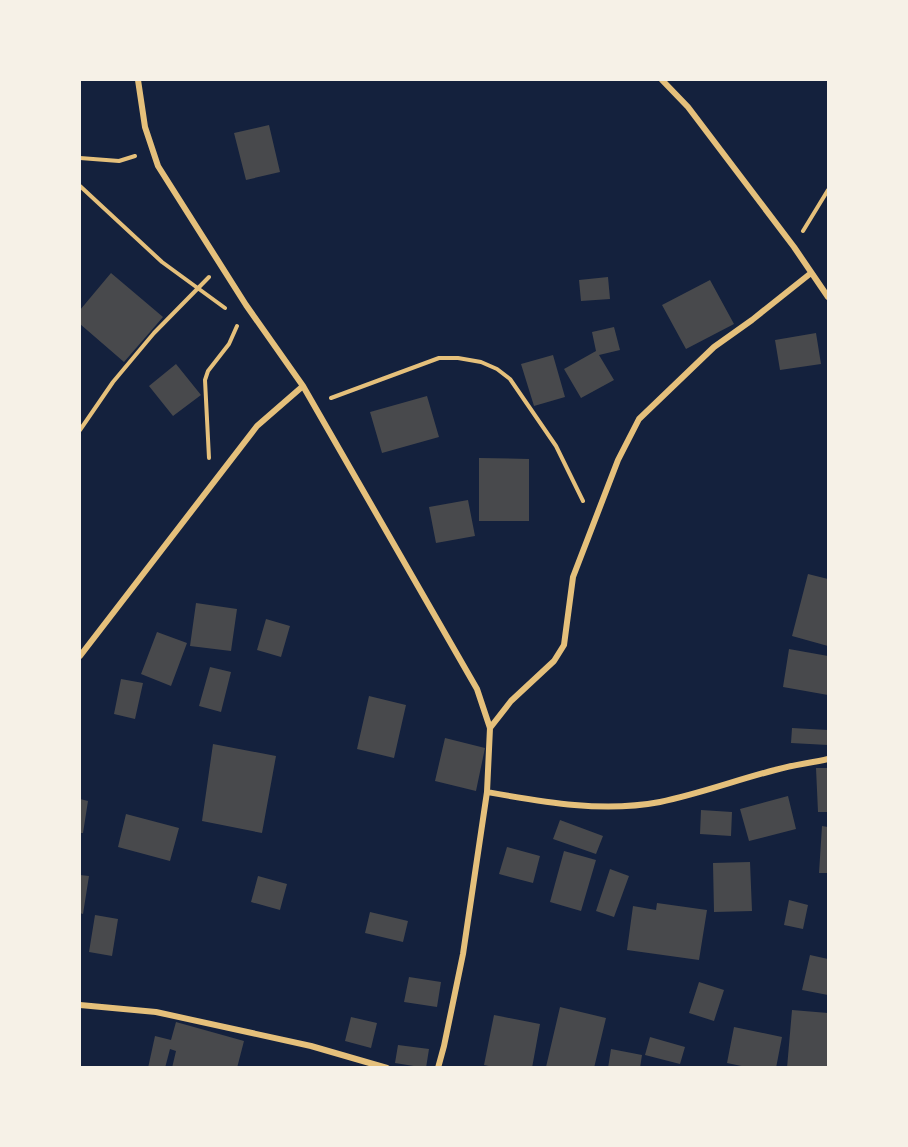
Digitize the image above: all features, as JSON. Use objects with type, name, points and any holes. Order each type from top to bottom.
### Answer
[{"type":"street","points":[[138,80],[145,127],[158,166],[246,305],[303,386],[477,689],[490,728],[486,792],[463,954],[438,1068]]},
{"type":"street","points":[[662,80],[688,107],[794,247],[828,297]]},
{"type":"street","points":[[490,728],[511,700],[554,661],[564,645],[573,577],[618,460],[639,419],[714,347],[811,273]]},
{"type":"street","points":[[80,656],[257,426],[303,386]]},
{"type":"street","points":[[486,792],[572,806],[647,803],[709,790],[776,770],[828,759]]},
{"type":"street","points":[[80,1005],[156,1012],[311,1046],[387,1068]]},
{"type":"path","points":[[80,158],[119,160],[128,158],[137,155],[150,141]]},
{"type":"path","points":[[80,186],[162,262],[241,317]]},
{"type":"path","points":[[794,247],[828,190]]},
{"type":"path","points":[[80,430],[113,382],[154,333],[221,265]]},
{"type":"path","points":[[208,489],[209,443],[205,380],[208,371],[230,344],[246,305]]},
{"type":"path","points":[[313,405],[439,358],[458,358],[481,362],[497,369],[510,379],[529,406],[556,446],[593,522]]},
{"type":"building","points":[[269,125],[280,172],[246,180],[234,133]]},
{"type":"building","points":[[111,273],[163,317],[124,362],[80,324],[80,310]]},
{"type":"building","points":[[608,277],[610,299],[581,301],[579,280]]},
{"type":"building","points":[[710,280],[734,324],[686,349],[662,305]]},
{"type":"building","points":[[614,327],[620,350],[599,355],[614,380],[581,398],[564,369],[596,351],[592,332]]},
{"type":"building","points":[[816,333],[821,364],[780,370],[775,340]]},
{"type":"building","points":[[553,355],[565,397],[534,406],[521,364]]},
{"type":"building","points":[[176,364],[201,395],[173,416],[149,386]]},
{"type":"building","points":[[427,396],[439,437],[382,453],[370,412]]},
{"type":"building","points":[[479,458],[529,459],[529,521],[479,521]]},
{"type":"building","points":[[468,500],[475,536],[436,543],[429,507]]},
{"type":"building","points":[[808,574],[828,579],[828,646],[792,636]]},
{"type":"building","points":[[196,603],[237,609],[231,651],[190,646]]},
{"type":"building","points":[[266,619],[290,626],[281,657],[257,650]]},
{"type":"building","points":[[157,632],[187,643],[171,686],[141,674]]},
{"type":"building","points":[[789,649],[828,656],[828,695],[783,687]]},
{"type":"building","points":[[210,667],[231,672],[221,712],[199,706]]},
{"type":"building","points":[[121,679],[143,683],[135,719],[114,714]]},
{"type":"building","points":[[369,696],[406,705],[394,758],[357,749]]},
{"type":"building","points":[[792,728],[828,730],[828,745],[791,743]]},
{"type":"building","points":[[445,738],[485,748],[476,791],[435,781]]},
{"type":"building","points":[[213,744],[276,756],[262,833],[202,821]]},
{"type":"building","points":[[816,768],[828,768],[828,812],[818,812]]},
{"type":"building","points":[[788,796],[796,829],[749,841],[740,809]]},
{"type":"building","points":[[80,799],[88,801],[83,833],[80,833]]},
{"type":"building","points":[[701,810],[732,812],[731,836],[700,834]]},
{"type":"building","points":[[126,814],[179,828],[170,861],[118,847]]},
{"type":"building","points":[[560,820],[603,836],[596,854],[553,839]]},
{"type":"building","points":[[822,826],[828,827],[828,873],[819,873]]},
{"type":"building","points":[[507,847],[540,856],[533,883],[499,874]]},
{"type":"building","points":[[564,851],[596,860],[581,911],[550,902]]},
{"type":"building","points":[[750,862],[752,911],[714,912],[713,863]]},
{"type":"building","points":[[610,869],[629,876],[614,917],[596,911]]},
{"type":"building","points":[[80,875],[89,876],[83,914],[80,913]]},
{"type":"building","points":[[258,876],[287,884],[280,910],[251,902]]},
{"type":"building","points":[[789,900],[808,905],[803,929],[784,925]]},
{"type":"building","points":[[657,903],[707,910],[699,960],[627,950],[633,906],[656,910]]},
{"type":"building","points":[[370,912],[408,921],[403,942],[365,933]]},
{"type":"building","points":[[95,915],[118,919],[112,956],[89,952]]},
{"type":"building","points":[[810,955],[828,959],[828,995],[802,990]]},
{"type":"building","points":[[409,977],[441,982],[437,1007],[404,1002]]},
{"type":"building","points":[[699,982],[724,990],[714,1021],[689,1013]]},
{"type":"building","points":[[560,1007],[606,1018],[594,1068],[546,1067]]},
{"type":"building","points":[[792,1010],[828,1013],[828,1068],[787,1068]]},
{"type":"building","points":[[494,1015],[540,1024],[532,1068],[498,1068],[484,1065]]},
{"type":"building","points":[[351,1017],[377,1023],[371,1048],[345,1041]]},
{"type":"building","points":[[176,1022],[244,1041],[237,1068],[172,1068],[176,1051],[170,1049],[165,1068],[148,1068],[155,1036],[171,1040]]},
{"type":"building","points":[[734,1027],[782,1037],[776,1068],[751,1068],[727,1063]]},
{"type":"building","points":[[650,1037],[685,1047],[680,1064],[645,1055]]},
{"type":"building","points":[[398,1045],[429,1049],[426,1068],[395,1063]]},
{"type":"building","points":[[611,1049],[642,1055],[640,1068],[608,1068]]}]
